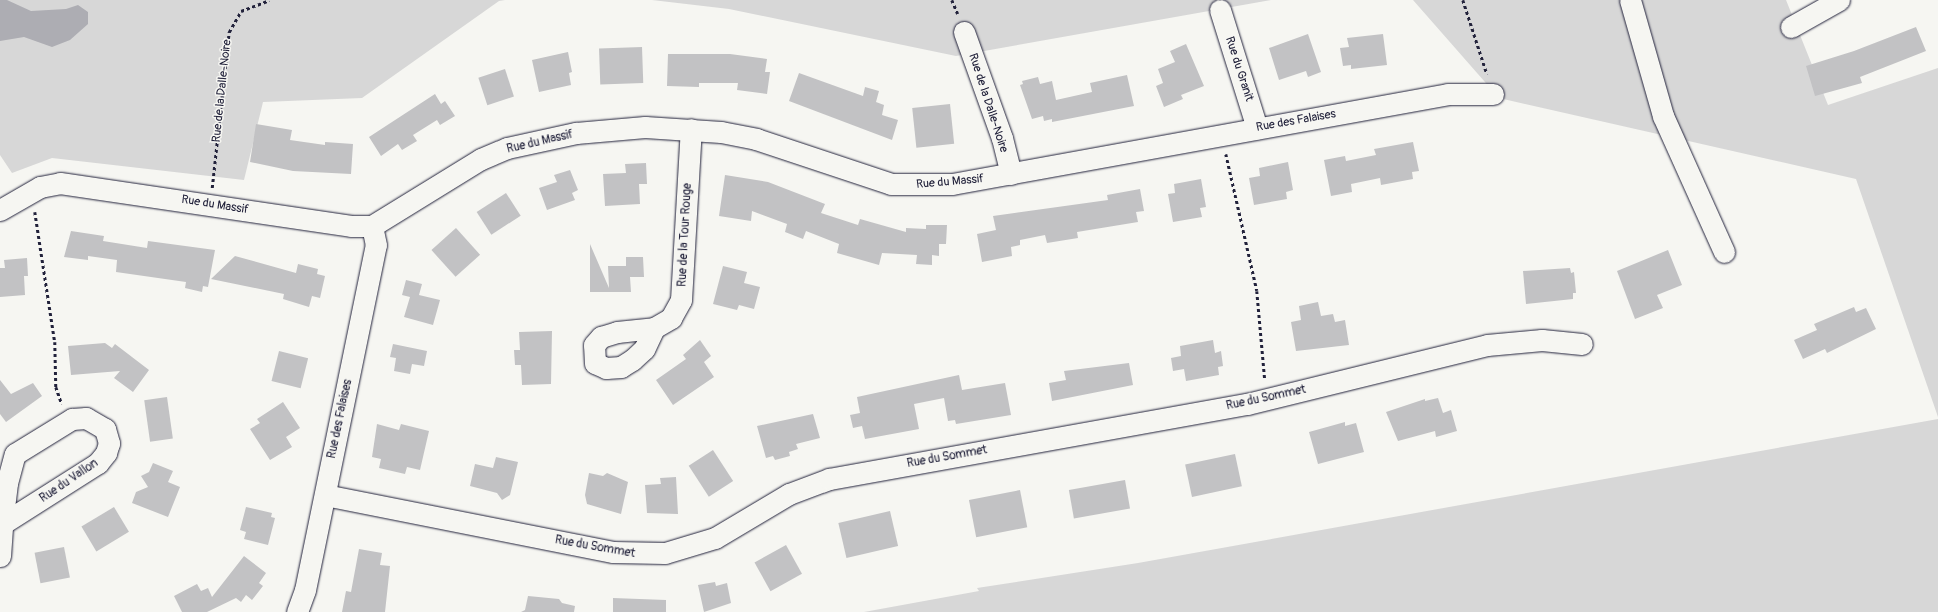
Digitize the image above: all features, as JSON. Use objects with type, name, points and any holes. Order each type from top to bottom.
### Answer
[{"type":"street","points":[[1630,0],[1663,116],[1724,252]]},
{"type":"street","points":[[1791,27],[1839,0]]},
{"type":"street","name":"Rue du Granit","points":[[1220,10],[1257,128]]},
{"type":"street","name":"Rue de la Dalle-Noire","points":[[964,32],[1002,138],[1011,174]]},
{"type":"street","name":"Rue des Falaises","points":[[1099,157],[1448,94],[1494,94]]},
{"type":"street","name":"Rue du Massif","points":[[0,210],[34,190],[60,183],[211,204],[351,226],[372,226],[481,159],[507,148],[614,128],[691,129],[756,139],[891,184],[952,184],[1099,157]]},
{"type":"street","name":"Rue de la Tour Rouge","points":[[654,328],[671,318],[682,300],[691,129]]},
{"type":"street","name":"Rue des Falaises","points":[[296,612],[304,590],[325,495],[376,245],[372,226]]},
{"type":"street","name":"Rue du Sommet","points":[[325,495],[613,552],[665,554],[715,538],[789,494],[829,479],[1247,404],[1487,345],[1542,340],[1582,344]]},
{"type":"street","name":"Rue du Vallon","points":[[0,556],[2,524],[10,466],[15,454],[67,422],[86,418],[105,429],[109,443],[106,453],[98,463],[2,524]]},
{"type":"path","name":"Rue de la Dalle-Noire","points":[[211,204],[229,32],[242,11],[269,0]]},
{"type":"path","points":[[1463,0],[1494,94]]},
{"type":"path","points":[[1222,134],[1257,291],[1265,384]]},
{"type":"path","points":[[34,190],[38,245],[55,342],[56,387],[67,422]]},
{"type":"shaded area","points":[[0,0],[505,0],[499,1],[362,98],[263,102],[244,180],[52,158],[12,173],[0,155]]},
{"type":"shaded area","points":[[0,0],[7,0],[31,11],[66,9],[78,5],[88,12],[88,24],[70,40],[52,47],[24,37],[0,41]]},
{"type":"shaded area","points":[[652,0],[1271,0],[956,56],[729,9]]},
{"type":"shaded area","points":[[1413,0],[1786,0],[1828,105],[1938,68],[1938,417],[1856,179],[1499,98]]},
{"type":"shaded area","points":[[1938,419],[1938,612],[864,612],[979,591],[977,588],[1138,563]]},
{"type":"building","points":[[1916,27],[1926,51],[1860,77],[1862,83],[1815,96],[1806,66],[1854,51]]},
{"type":"building","points":[[1308,34],[1321,72],[1308,77],[1306,71],[1279,80],[1269,48]]},
{"type":"building","points":[[1383,34],[1387,65],[1351,69],[1351,65],[1343,66],[1340,48],[1349,47],[1347,38]]},
{"type":"building","points":[[1186,44],[1204,86],[1181,95],[1183,99],[1164,107],[1156,86],[1163,83],[1158,69],[1175,62],[1170,51]]},
{"type":"building","points":[[642,47],[643,83],[600,84],[599,49]]},
{"type":"building","points":[[568,52],[572,72],[569,73],[571,85],[539,92],[532,60]]},
{"type":"building","points":[[668,54],[730,54],[767,59],[765,72],[770,72],[767,94],[737,90],[738,83],[699,83],[699,87],[667,86]]},
{"type":"building","points":[[505,69],[514,97],[487,105],[478,78]]},
{"type":"building","points":[[799,73],[863,96],[865,87],[879,91],[876,102],[884,105],[882,115],[898,120],[892,140],[789,101]]},
{"type":"building","points":[[1127,75],[1134,106],[1052,122],[1052,119],[1044,121],[1043,116],[1032,119],[1020,85],[1023,84],[1022,81],[1038,77],[1040,84],[1052,81],[1056,100],[1092,92],[1090,83]]},
{"type":"building","points":[[435,94],[441,104],[445,101],[455,116],[440,125],[437,120],[413,135],[417,141],[402,150],[398,144],[381,156],[369,137]]},
{"type":"building","points":[[950,104],[954,144],[916,148],[912,108]]},
{"type":"building","points":[[256,124],[292,130],[290,140],[325,145],[325,142],[353,144],[351,174],[293,171],[250,162]]},
{"type":"building","points":[[1413,142],[1419,171],[1412,172],[1413,179],[1381,185],[1380,178],[1351,184],[1352,192],[1331,196],[1324,160],[1345,156],[1346,161],[1376,155],[1374,149]]},
{"type":"building","points":[[1288,162],[1293,190],[1286,192],[1287,199],[1254,205],[1249,178],[1260,176],[1259,168]]},
{"type":"building","points":[[646,163],[647,184],[639,184],[640,204],[605,206],[603,174],[626,173],[625,164]]},
{"type":"building","points":[[570,170],[578,190],[572,193],[575,200],[547,210],[539,188],[557,182],[554,175]]},
{"type":"building","points":[[725,175],[768,182],[825,204],[821,213],[858,225],[860,219],[906,232],[906,228],[926,229],[926,225],[947,225],[946,244],[939,244],[939,256],[932,255],[932,265],[916,264],[917,255],[882,253],[879,265],[837,253],[839,244],[806,231],[803,239],[785,232],[787,224],[752,211],[751,221],[719,216]]},
{"type":"building","points":[[1201,179],[1206,207],[1200,208],[1202,217],[1173,222],[1168,194],[1175,193],[1174,184]]},
{"type":"building","points":[[1140,189],[1144,211],[1136,212],[1138,222],[1077,232],[1078,238],[1047,243],[1045,235],[1020,240],[1020,245],[1011,247],[1012,256],[982,262],[977,234],[996,230],[993,216],[1108,200],[1107,195]]},
{"type":"building","points":[[506,193],[521,216],[491,235],[477,212]]},
{"type":"building","points":[[456,228],[480,255],[456,277],[431,250]]},
{"type":"building","points":[[71,231],[104,236],[103,241],[147,248],[148,241],[215,250],[208,287],[203,286],[202,292],[185,288],[186,282],[116,272],[117,260],[88,256],[88,260],[64,257]]},
{"type":"building","points":[[590,244],[609,288],[608,266],[626,266],[626,257],[643,257],[644,277],[630,277],[631,292],[590,292]]},
{"type":"building","points":[[1668,250],[1682,285],[1657,295],[1663,308],[1635,319],[1617,271]]},
{"type":"building","points":[[235,256],[296,273],[298,264],[318,269],[317,274],[325,276],[320,298],[312,296],[309,307],[283,299],[284,294],[211,279]]},
{"type":"building","points":[[27,258],[28,276],[24,276],[25,295],[0,297],[0,268],[5,268],[4,260]]},
{"type":"building","points":[[723,266],[747,272],[744,283],[760,287],[754,309],[739,305],[737,310],[713,304]]},
{"type":"building","points":[[1570,268],[1571,273],[1574,272],[1576,293],[1573,293],[1573,299],[1526,304],[1523,271]]},
{"type":"building","points":[[406,280],[422,284],[419,295],[440,300],[433,325],[404,317],[410,297],[402,295]]},
{"type":"building","points":[[1318,302],[1321,316],[1333,314],[1335,322],[1345,320],[1349,345],[1296,351],[1291,322],[1301,320],[1299,306]]},
{"type":"building","points":[[1854,307],[1856,312],[1866,308],[1876,329],[1827,353],[1825,349],[1803,359],[1794,340],[1817,330],[1814,324]]},
{"type":"building","points":[[552,331],[551,384],[522,385],[521,365],[515,365],[514,350],[520,350],[519,332]]},
{"type":"building","points":[[700,340],[711,356],[704,362],[714,377],[673,405],[656,380],[686,359],[683,355]]},
{"type":"building","points":[[1213,340],[1215,353],[1221,351],[1223,366],[1218,367],[1219,375],[1186,381],[1184,369],[1173,371],[1171,358],[1181,356],[1180,346]]},
{"type":"building","points":[[105,343],[112,348],[115,344],[149,370],[133,392],[114,378],[120,371],[71,375],[68,346]]},
{"type":"building","points":[[393,344],[427,351],[424,366],[412,364],[410,374],[394,371],[396,358],[390,357]]},
{"type":"building","points":[[279,351],[308,358],[301,388],[272,381]]},
{"type":"building","points":[[1129,363],[1133,385],[1052,401],[1049,383],[1066,380],[1064,371]]},
{"type":"building","points":[[959,375],[962,390],[1005,383],[1011,415],[956,424],[955,420],[948,421],[944,398],[914,404],[919,429],[865,439],[862,426],[853,428],[850,415],[860,413],[857,397]]},
{"type":"building","points":[[0,380],[11,394],[33,383],[42,396],[6,422],[0,414]]},
{"type":"building","points":[[167,397],[173,439],[150,442],[144,400]]},
{"type":"building","points":[[1438,398],[1443,413],[1451,410],[1457,431],[1436,437],[1435,431],[1398,441],[1386,412],[1425,399],[1425,401]]},
{"type":"building","points":[[283,402],[300,428],[286,437],[292,447],[270,460],[250,429],[260,423],[257,419]]},
{"type":"building","points":[[813,414],[820,438],[796,444],[798,449],[789,452],[790,456],[775,460],[773,456],[766,458],[757,426]]},
{"type":"building","points":[[1345,422],[1345,426],[1356,423],[1364,452],[1318,464],[1309,432]]},
{"type":"building","points":[[377,424],[399,430],[401,424],[429,431],[420,470],[407,467],[405,474],[379,468],[381,459],[372,457]]},
{"type":"building","points":[[713,450],[733,481],[709,497],[689,466]]},
{"type":"building","points":[[1235,454],[1242,486],[1192,497],[1185,465]]},
{"type":"building","points":[[496,457],[518,462],[510,495],[502,500],[497,493],[470,486],[475,464],[493,468]]},
{"type":"building","points":[[153,463],[173,471],[168,482],[180,487],[168,517],[132,503],[136,492],[148,487],[141,476],[149,472]]},
{"type":"building","points":[[589,473],[603,476],[607,473],[628,482],[621,514],[587,504],[585,495]]},
{"type":"building","points":[[676,477],[678,514],[647,513],[645,485],[661,484],[660,478]]},
{"type":"building","points":[[1125,480],[1130,509],[1074,518],[1069,490]]},
{"type":"building","points":[[1020,490],[1027,527],[976,537],[969,500]]},
{"type":"building","points":[[114,507],[129,532],[96,551],[81,527]]},
{"type":"building","points":[[246,507],[272,513],[271,517],[275,518],[268,545],[244,539],[246,532],[240,530]]},
{"type":"building","points":[[890,511],[898,546],[846,558],[838,523]]},
{"type":"building","points":[[786,545],[802,574],[771,591],[755,562]]},
{"type":"building","points":[[64,547],[70,577],[40,583],[35,553]]},
{"type":"building","points":[[359,549],[382,553],[380,565],[390,566],[385,612],[342,612],[346,591],[351,592]]},
{"type":"building","points":[[244,556],[266,573],[259,583],[263,586],[252,600],[246,595],[241,602],[236,598],[207,612],[182,612],[174,596],[197,584],[201,591],[208,588],[212,597]]},
{"type":"building","points":[[715,582],[716,586],[727,583],[731,603],[704,612],[698,585]]},
{"type":"building","points":[[528,596],[559,599],[562,603],[575,606],[574,612],[521,612],[525,610]]},
{"type":"building","points":[[613,598],[666,600],[666,612],[613,612]]}]
